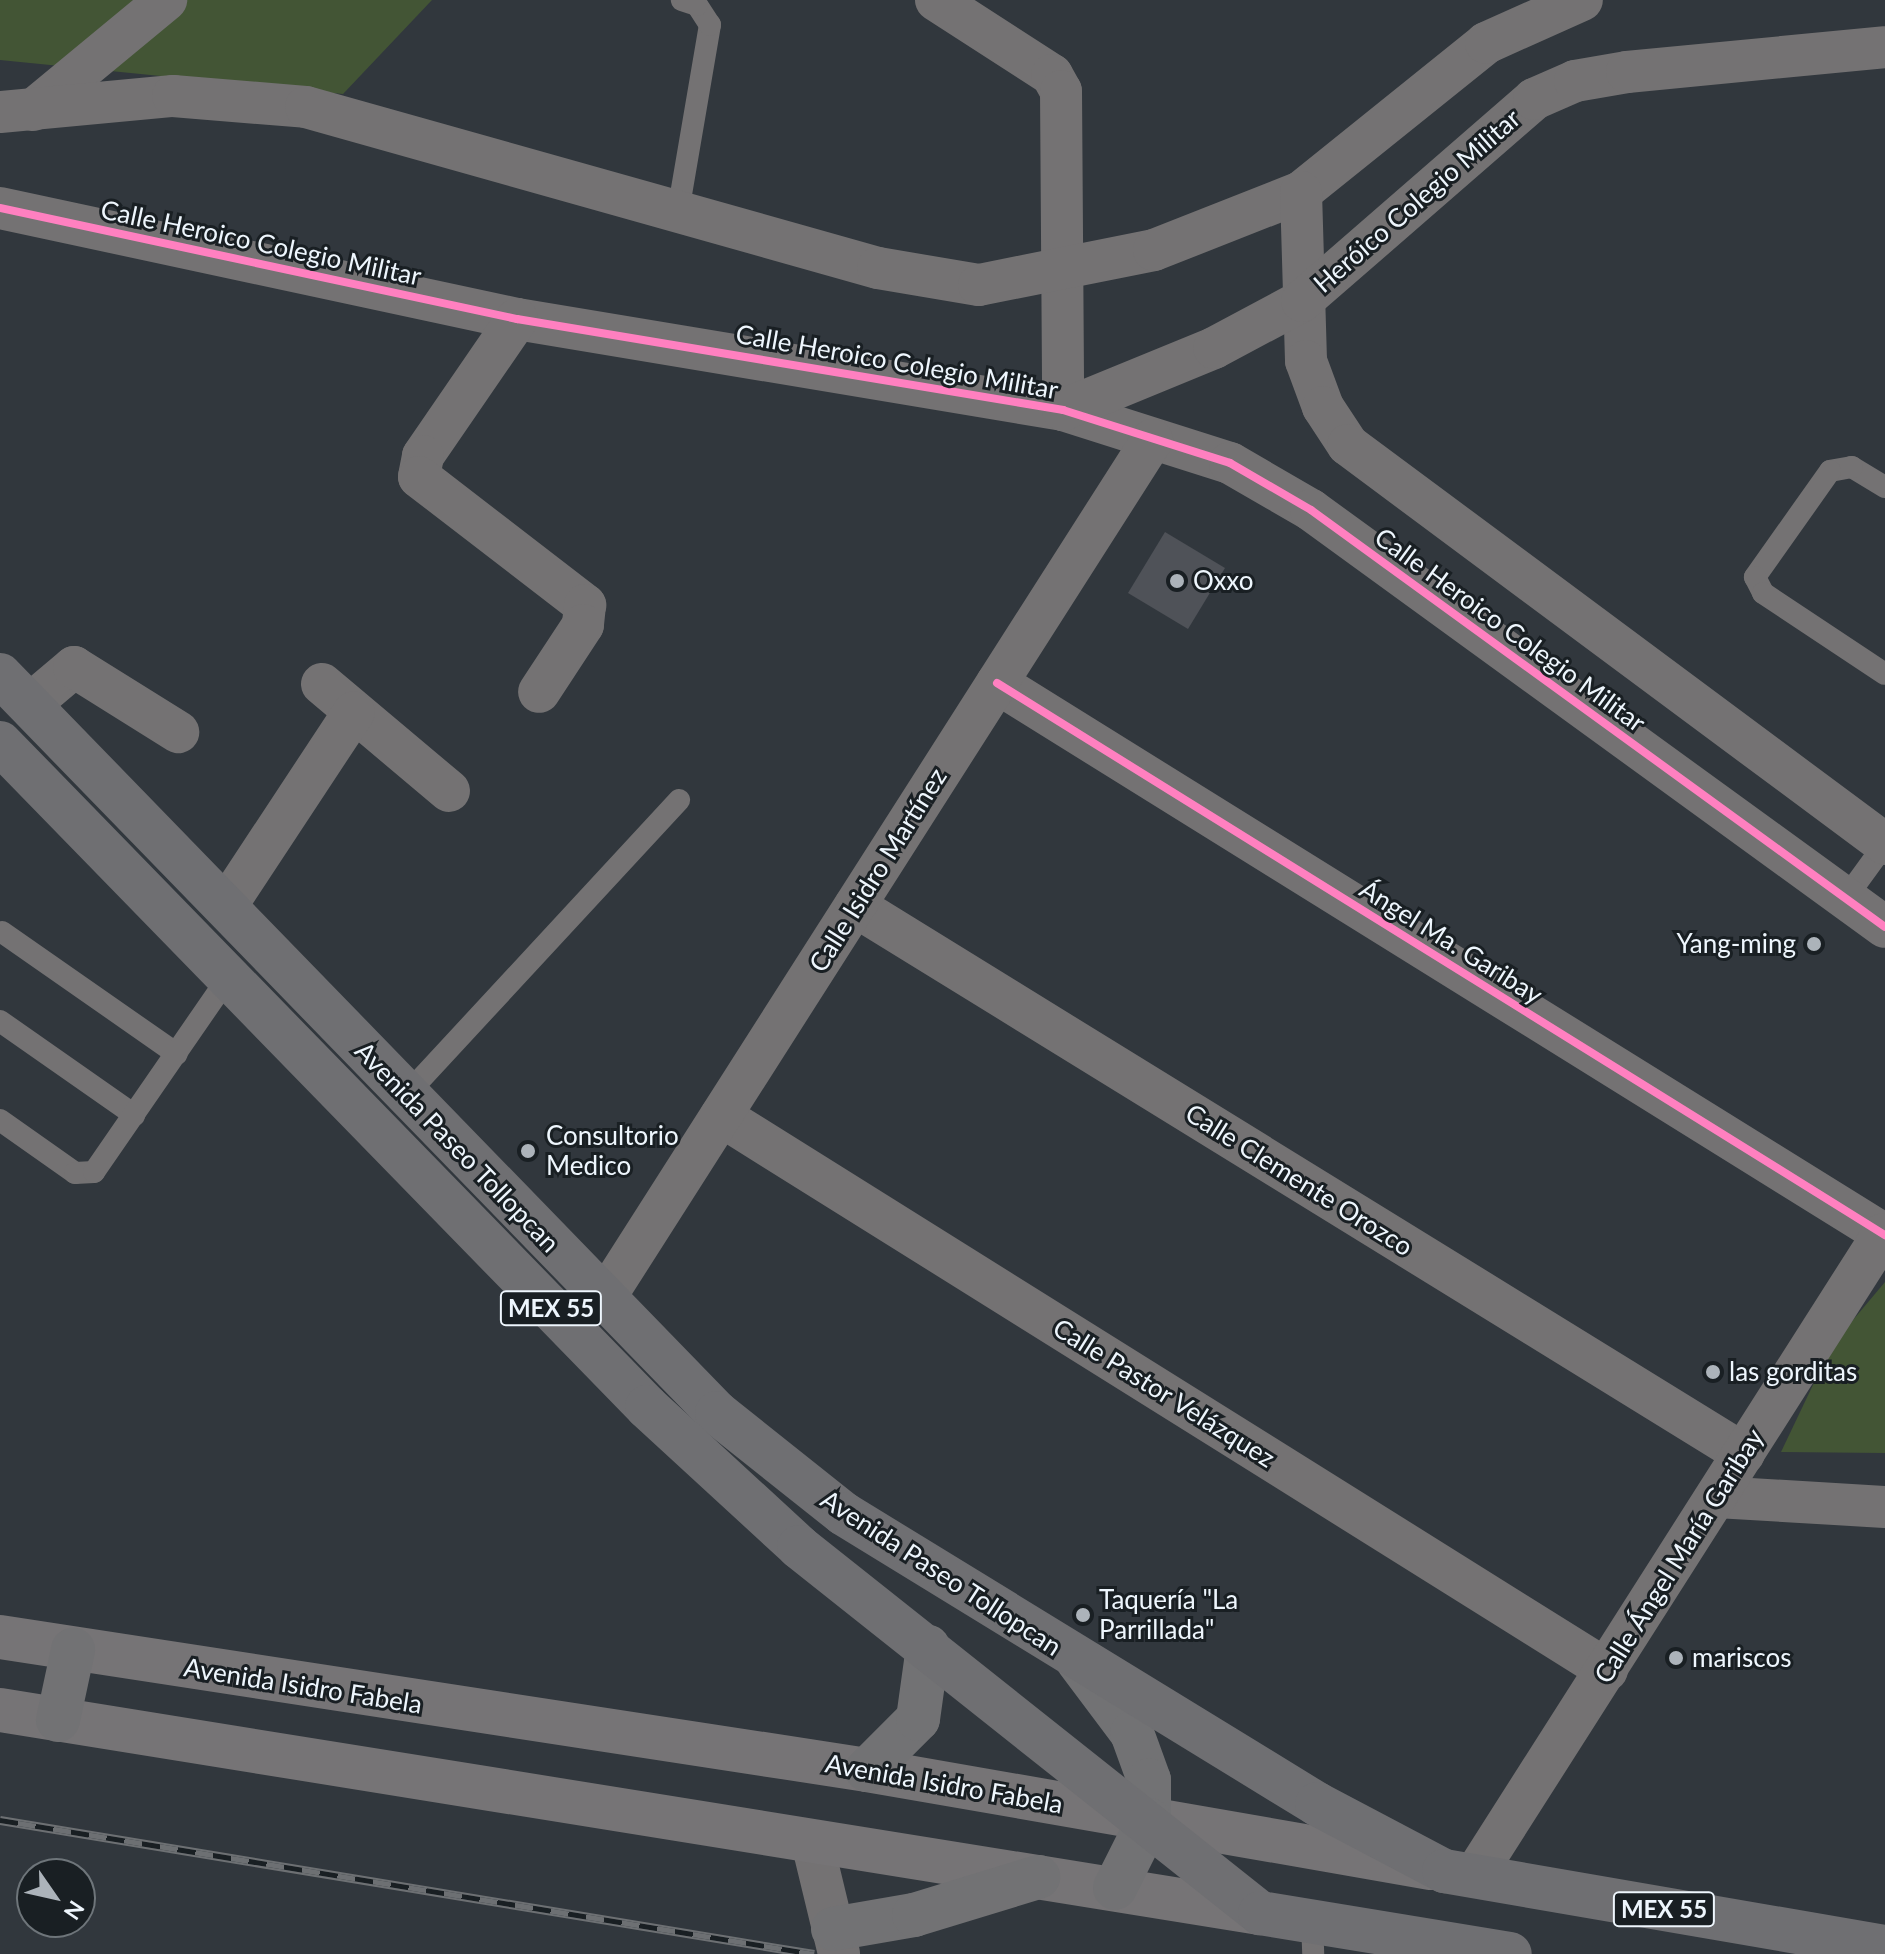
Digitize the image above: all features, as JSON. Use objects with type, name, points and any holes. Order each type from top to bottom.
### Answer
[{"type":"highway","name":"Avenida Paseo Tollopcan","points":[[15,690],[604,1299],[717,1413],[800,1483],[1078,1661],[1317,1804],[1459,1873]]},
{"type":"highway","name":"Avenida Paseo Tollopcan","points":[[0,743],[697,1457],[928,1647],[1149,1820],[1260,1913]]},
{"type":"highway","name":"Avenida Isidro Fabela","points":[[1459,1873],[1885,1947]]},
{"type":"highway","points":[[1260,1913],[1312,1937],[1510,1954]]},
{"type":"main road","name":"Avenida Isidro Fabela","points":[[0,1637],[867,1770],[1459,1873]]},
{"type":"main road","points":[[867,1770],[918,1719],[928,1647]]},
{"type":"main road","points":[[58,1720],[73,1650]]},
{"type":"main road","points":[[1078,1661],[1132,1733],[1149,1780],[1149,1820],[1115,1888]]},
{"type":"main road","points":[[0,1710],[1260,1913]]},
{"type":"main road","points":[[836,1942],[1038,1877]]},
{"type":"street","points":[[16,111],[166,0]]},
{"type":"street","points":[[936,0],[1052,75],[1061,91],[1059,274],[1063,410]]},
{"type":"street","points":[[16,111],[173,96],[292,105],[920,277],[979,285],[1059,274],[1191,238],[1301,192],[1486,43],[1582,0]]},
{"type":"street","name":"Heróico Colegio Militar","points":[[1063,410],[1214,348],[1302,301],[1534,99],[1575,81],[1627,72],[1885,47]]},
{"type":"street","name":"Calle Heroico Colegio Militar","points":[[1301,192],[1306,361],[1323,407],[1348,445],[1578,619],[1885,844]]},
{"type":"street","name":"Calle Heroico Colegio Militar","points":[[0,208],[517,319],[1063,410],[1269,482],[1885,927]]},
{"type":"street","points":[[517,319],[423,456],[419,477],[585,605],[583,625],[539,692]]},
{"type":"street","name":"Calle Isidro Martínez","points":[[604,1299],[1152,440]]},
{"type":"street","points":[[1540,676],[1578,619]]},
{"type":"street","points":[[15,690],[74,667],[178,732]]},
{"type":"street","name":"Ángel Ma. Garibay","points":[[997,683],[1884,1235]]},
{"type":"street","points":[[322,684],[449,791]]},
{"type":"street","points":[[226,906],[354,712]]},
{"type":"street","name":"Calle Clemente Orozco","points":[[855,906],[1744,1454]]},
{"type":"street","name":"Calle Pastor Velázquez","points":[[721,1116],[1607,1670]]},
{"type":"street","name":"Calle Ángel María Garibay","points":[[1459,1873],[1607,1670],[1884,1235]]},
{"type":"street","points":[[1717,1497],[1885,1507]]},
{"type":"street","points":[[812,1842],[836,1942]]},
{"type":"lane","points":[[678,212],[710,25],[697,5],[682,0]]},
{"type":"lane","points":[[1885,487],[1852,467],[1830,471],[1755,577],[1763,593],[1885,674]]},
{"type":"lane","points":[[406,1095],[679,800]]},
{"type":"lane","points":[[1845,899],[1885,844]]},
{"type":"lane","points":[[2,932],[177,1054]]},
{"type":"lane","points":[[0,1120],[89,1175],[228,978]]},
{"type":"lane","points":[[0,1021],[134,1115]]},
{"type":"green space","points":[[0,0],[432,0],[343,94],[0,60]]},
{"type":"green space","points":[[1885,1282],[1885,1453],[1781,1452],[1832,1345]]},
{"type":"building","name":"Oxxo","points":[[1165,532],[1225,568],[1188,629],[1128,593]]},
{"type":"railway","points":[[0,1820],[814,1954]]},
{"type":"cycle path","points":[[0,208],[517,319],[1063,410],[1230,463],[1311,510],[1885,927]]},
{"type":"cycle path","points":[[997,683],[1885,1235]]},
{"type":"place","name":"Oxxo","points":[[1177,581]]},
{"type":"place","name":"Yang-ming","points":[[1814,944]]},
{"type":"place","name":"Consultorio Medico","points":[[528,1151]]},
{"type":"place","name":"las gorditas","points":[[1713,1372]]},
{"type":"place","name":"Taquería \"La Parrillada\"","points":[[1083,1615]]},
{"type":"place","name":"mariscos","points":[[1676,1658]]}]
